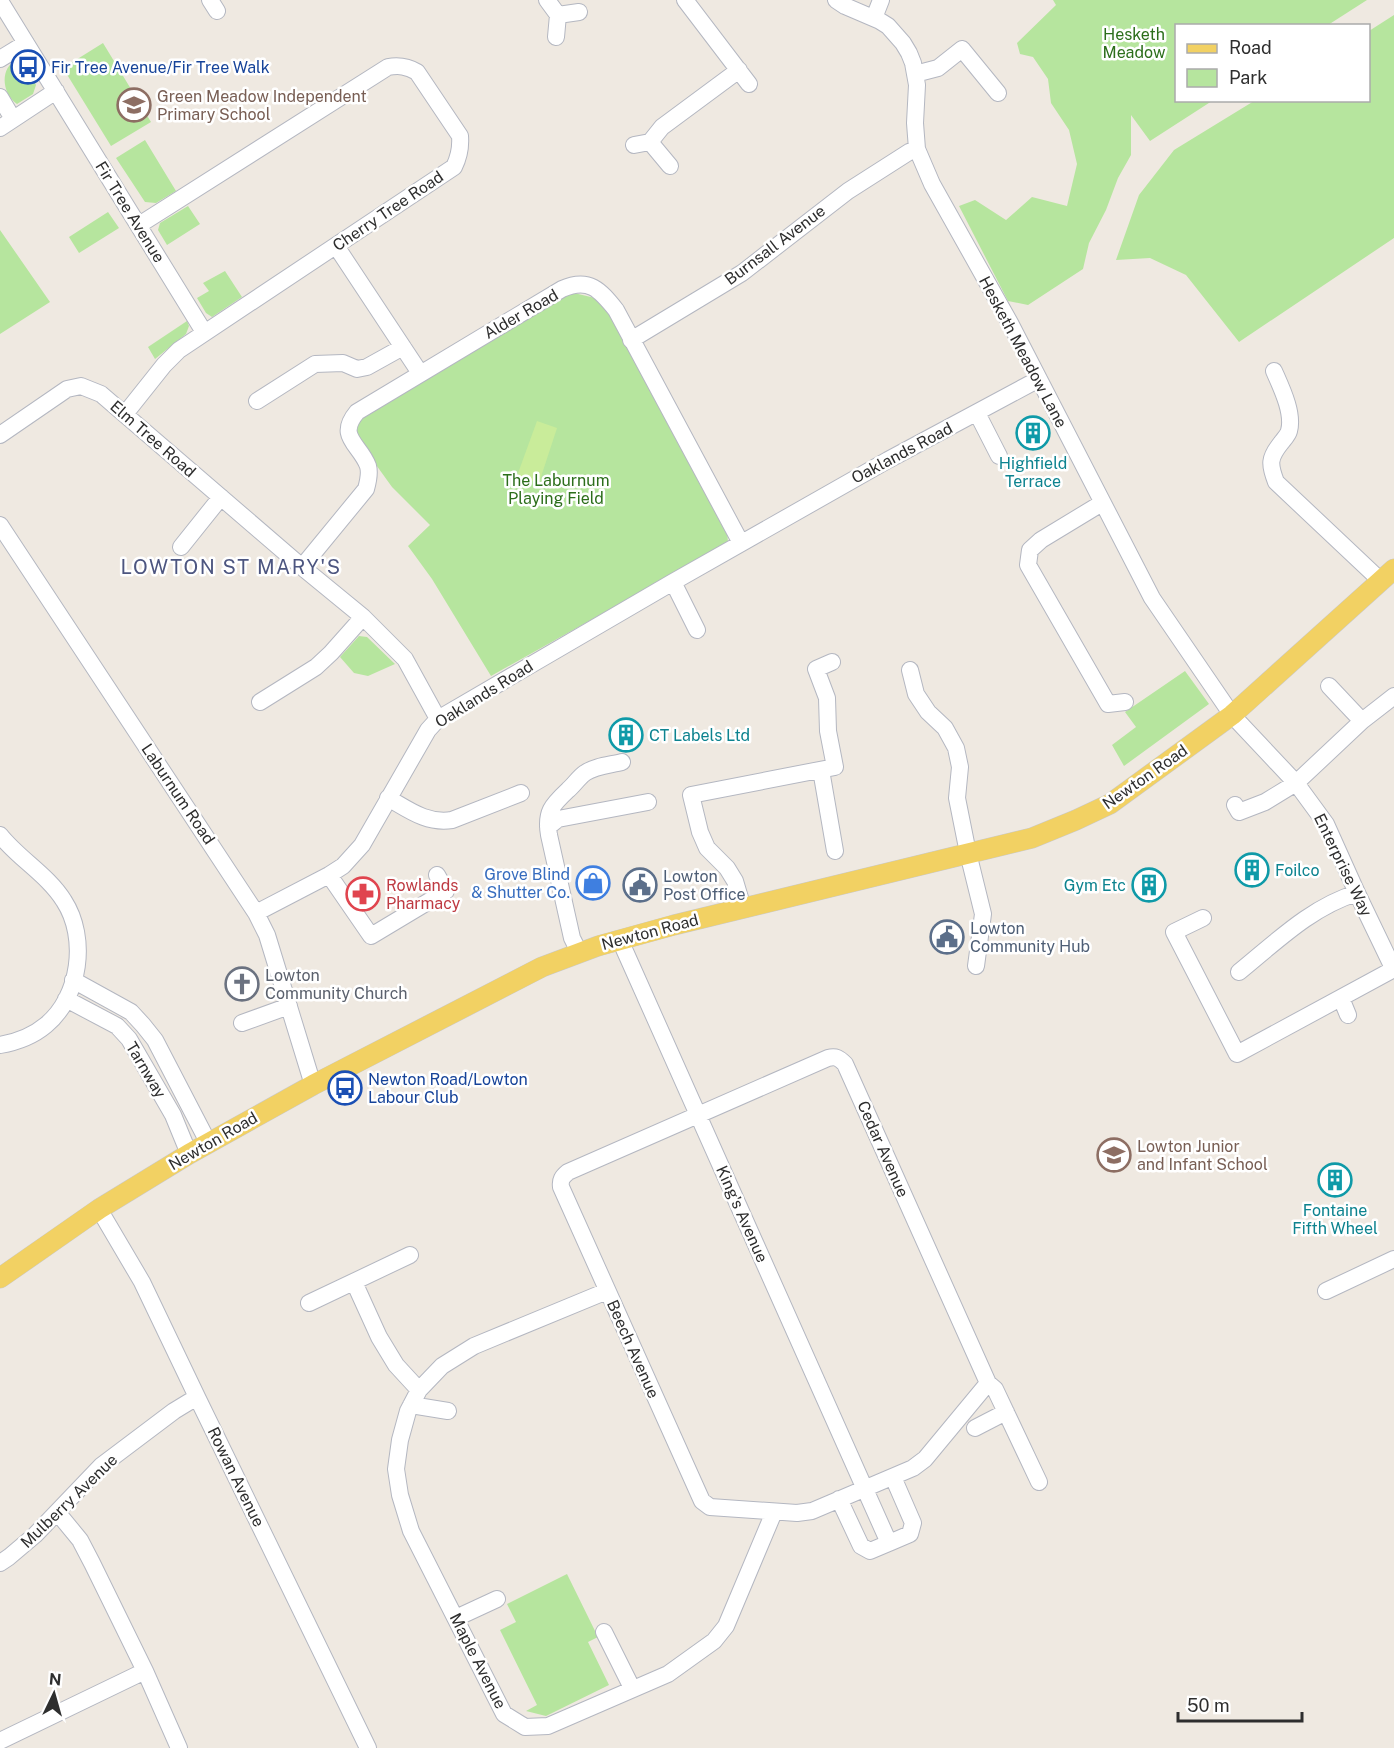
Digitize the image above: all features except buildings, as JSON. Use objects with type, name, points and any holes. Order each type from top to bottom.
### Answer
[{"type":"main road","name":"Newton Road","points":[[0,1278],[99,1209],[208,1142],[542,967],[579,952],[620,940],[1032,838],[1110,804],[1232,715],[1387,575]]},
{"type":"street","points":[[547,0],[558,15],[556,37]]},
{"type":"street","points":[[670,166],[642,143],[662,127],[744,77],[685,0]]},
{"type":"street","name":"Hesketh Meadow Lane","points":[[836,0],[888,26],[909,53],[915,74],[917,149],[932,184],[1010,323],[1152,598],[1232,715]]},
{"type":"street","points":[[874,18],[881,0]]},
{"type":"street","name":"Fir Tree Avenue","points":[[0,1],[204,332]]},
{"type":"street","points":[[558,15],[579,12]]},
{"type":"street","points":[[0,59],[26,43]]},
{"type":"street","points":[[915,74],[938,68],[963,49],[998,93]]},
{"type":"street","name":"Cherry Tree Road","points":[[125,414],[179,350],[454,167],[459,157],[460,136],[417,72],[397,65],[388,67],[139,225]]},
{"type":"street","points":[[0,97],[7,123],[56,91]]},
{"type":"street","name":"Burnsall Avenue","points":[[631,340],[742,273],[848,191],[917,149]]},
{"type":"street","points":[[336,246],[420,373]]},
{"type":"street","name":"Alder Road","points":[[302,567],[366,489],[368,465],[350,439],[348,430],[350,421],[357,412],[571,285],[587,284],[601,292],[616,310],[741,543]]},
{"type":"street","points":[[257,401],[315,364],[343,363],[357,369],[367,367],[403,347]]},
{"type":"street","points":[[1274,371],[1285,397],[1290,420],[1289,432],[1273,454],[1270,467],[1276,482],[1387,575]]},
{"type":"street","name":"Oaklands Road","points":[[256,913],[343,866],[362,845],[428,730],[438,719],[741,543],[888,460],[1039,379]]},
{"type":"street","name":"Elm Tree Road","points":[[0,435],[67,389],[81,387],[101,394],[302,567],[363,616],[405,658],[438,719]]},
{"type":"street","points":[[977,413],[999,456]]},
{"type":"street","points":[[181,547],[221,497]]},
{"type":"street","points":[[1102,503],[1041,540],[1030,550],[1028,565],[1105,708],[1125,702]]},
{"type":"street","name":"Laburnum Road","points":[[0,525],[256,913],[267,935],[313,1085]]},
{"type":"street","points":[[673,582],[697,630]]},
{"type":"street","points":[[260,702],[316,667],[363,616]]},
{"type":"street","points":[[743,908],[735,881],[727,867],[707,848],[700,832],[691,795],[835,767],[828,731],[827,698],[816,669],[832,662]]},
{"type":"street","points":[[910,670],[916,694],[928,712],[945,728],[956,748],[960,767],[957,798],[983,914],[976,966]]},
{"type":"street","points":[[1329,686],[1362,721]]},
{"type":"street","points":[[1235,805],[1239,812],[1265,802],[1296,783],[1362,721],[1394,696]]},
{"type":"street","name":"Enterprise Way","points":[[1232,715],[1296,783],[1326,824],[1394,970]]},
{"type":"street","points":[[579,952],[572,938],[548,827],[549,810],[584,773],[622,762]]},
{"type":"street","points":[[821,770],[835,851]]},
{"type":"street","points":[[388,798],[430,820],[440,822],[452,820],[521,793]]},
{"type":"street","points":[[548,827],[554,820],[648,802]]},
{"type":"street","points":[[0,835],[46,879],[64,901],[77,932],[78,949],[73,980],[66,999],[57,1013],[33,1034],[17,1042],[0,1045]]},
{"type":"street","points":[[329,875],[371,936],[446,891],[436,875]]},
{"type":"street","points":[[1239,972],[1311,913],[1341,898],[1357,894]]},
{"type":"street","points":[[1203,918],[1174,932],[1237,1054],[1394,970]]},
{"type":"street","name":"King's Avenue","points":[[620,940],[890,1543]]},
{"type":"street","name":"Tarnway","points":[[73,980],[131,1012],[143,1025],[155,1040],[208,1142]]},
{"type":"street","points":[[1341,998],[1348,1015]]},
{"type":"street","name":"Tarnway","points":[[66,999],[117,1026],[129,1039],[173,1115],[189,1154]]},
{"type":"street","points":[[242,1023],[289,1006]]},
{"type":"street","name":"Cedar Avenue","points":[[698,1116],[828,1058],[835,1057],[845,1064],[988,1383],[995,1389],[1039,1482]]},
{"type":"street","name":"Beech Avenue","points":[[698,1116],[568,1172],[560,1181],[561,1188],[607,1291],[702,1501],[710,1507],[797,1514],[812,1511],[865,1488]]},
{"type":"street","name":"Rowan Avenue","points":[[99,1209],[142,1282],[368,1748]]},
{"type":"street","points":[[309,1303],[410,1255]]},
{"type":"street","points":[[1326,1291],[1394,1259]]},
{"type":"street","points":[[354,1282],[379,1337],[396,1365],[419,1390]]},
{"type":"street","name":"Maple Avenue","points":[[607,1291],[474,1346],[441,1366],[419,1390],[408,1411],[400,1440],[396,1469],[400,1495],[411,1531],[504,1714],[525,1727],[548,1726],[668,1674],[714,1641],[726,1626],[774,1512]]},
{"type":"street","points":[[865,1488],[913,1468],[925,1459],[988,1383]]},
{"type":"street","name":"Mulberry Avenue","points":[[0,1563],[35,1535],[101,1466],[174,1411],[197,1397]]},
{"type":"street","points":[[411,1405],[448,1411]]},
{"type":"street","points":[[975,1428],[1006,1412]]},
{"type":"street","points":[[839,1499],[861,1546],[870,1551],[890,1543],[910,1534],[913,1523],[893,1477]]},
{"type":"street","points":[[57,1512],[80,1540],[88,1555],[145,1671],[179,1748]]},
{"type":"street","points":[[456,1618],[496,1599]]},
{"type":"street","points":[[604,1632],[632,1689]]},
{"type":"street","points":[[0,1741],[145,1671]]},
{"type":"green space","name":"Hesketh Meadow","points":[[1053,0],[1367,0],[1330,24],[1175,24],[1175,102],[1210,102],[1150,141],[1131,115],[1131,155],[1118,178],[1106,210],[1089,243],[1083,269],[1028,305],[1008,301],[959,206],[975,200],[1006,220],[1032,197],[1067,206],[1077,164],[1069,130],[1051,103],[1048,79],[1033,57],[1020,54],[1017,43],[1056,5]]},
{"type":"green space","points":[[1394,15],[1394,238],[1239,342],[1186,275],[1150,258],[1116,260],[1139,195],[1174,150],[1252,102],[1370,102],[1370,30]]},
{"type":"green space","points":[[103,43],[151,122],[111,146],[63,68]]},
{"type":"green space","points":[[24,60],[36,85],[33,94],[17,104],[5,87],[5,74],[11,63]]},
{"type":"green space","points":[[145,140],[176,191],[156,203],[145,202],[116,158]]},
{"type":"green space","points":[[188,206],[200,224],[167,245],[158,230],[160,223]]},
{"type":"green space","points":[[108,212],[119,228],[79,253],[69,237]]},
{"type":"green space","points":[[0,230],[50,302],[0,334]]},
{"type":"green space","points":[[225,271],[242,297],[212,317],[206,313],[197,298],[209,291],[203,283]]},
{"type":"green space","name":"The Laburnum Playing Field","points":[[574,293],[595,298],[612,316],[727,529],[728,543],[491,676],[432,579],[408,546],[430,525],[392,487],[361,444],[356,435],[357,423],[362,416],[558,297]]},
{"type":"green space","points":[[187,321],[189,326],[186,334],[155,359],[148,347]]},
{"type":"green space","points":[[537,421],[557,428],[539,483],[517,476]]},
{"type":"green space","points":[[359,636],[367,637],[395,664],[368,676],[354,673],[340,657]]},
{"type":"green space","points":[[1185,671],[1209,704],[1124,766],[1112,745],[1136,727],[1125,712]]},
{"type":"green space","points":[[567,1574],[598,1637],[588,1642],[609,1685],[546,1716],[526,1711],[537,1705],[500,1630],[516,1622],[507,1604]]},
{"type":"place","name":"Fir Tree Avenue/Fir Tree Walk","points":[[28,67]]},
{"type":"place","name":"Green Meadow Independent Primary School","points":[[134,105]]},
{"type":"place","name":"Highfield Terrace","points":[[1033,433]]},
{"type":"place","name":"CT Labels Ltd","points":[[626,735]]},
{"type":"place","name":"Foilco","points":[[1252,870]]},
{"type":"place","name":"Grove Blind & Shutter Co.","points":[[593,883]]},
{"type":"place","name":"Lowton Post Office","points":[[640,885]]},
{"type":"place","name":"Gym Etc","points":[[1149,885]]},
{"type":"place","name":"Rowlands Pharmacy","points":[[363,894]]},
{"type":"place","name":"Lowton Community Hub","points":[[947,937]]},
{"type":"place","name":"Lowton Community Church","points":[[242,984]]},
{"type":"place","name":"Newton Road/Lowton Labour Club","points":[[345,1088]]},
{"type":"place","name":"Lowton Junior and Infant School","points":[[1114,1155]]},
{"type":"place","name":"Fontaine Fifth Wheel","points":[[1335,1180]]},
{"type":"district","name":"LOWTON ST MARY'S","points":[[231,567]]}]
